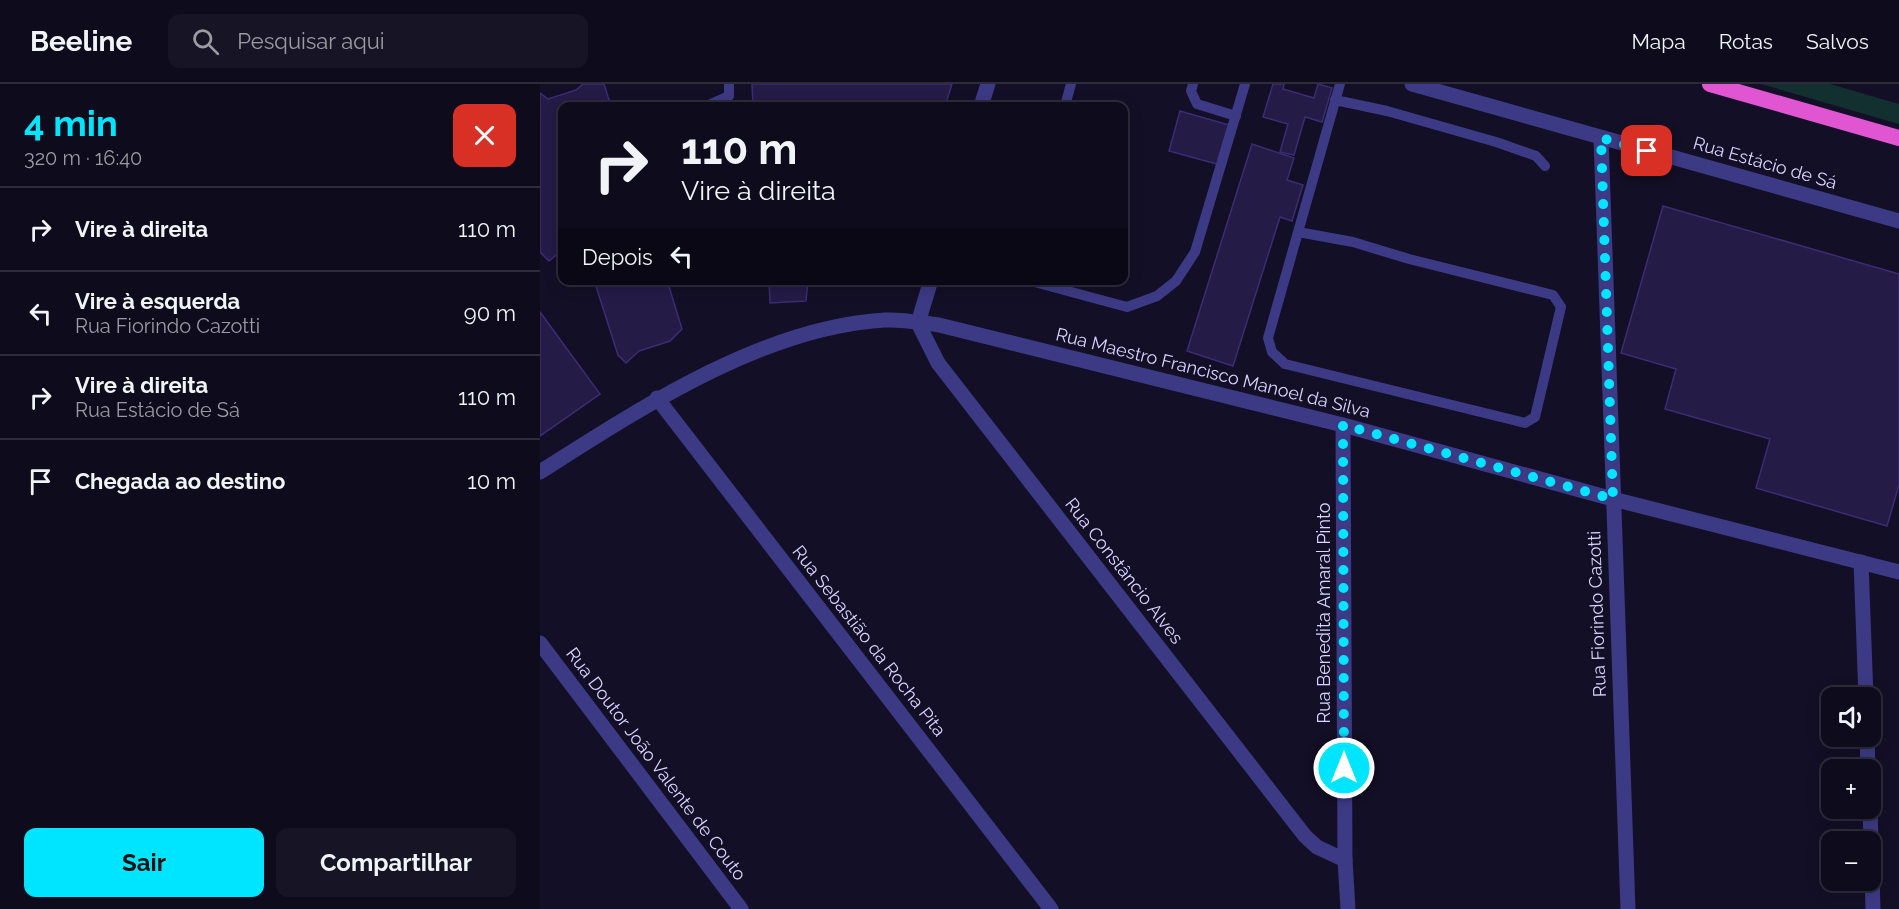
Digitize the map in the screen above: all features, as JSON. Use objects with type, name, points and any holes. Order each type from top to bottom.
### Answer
[{"type":"highway","points":[[1710,84],[1899,138]]},
{"type":"street","points":[[982,102],[988,84]]},
{"type":"street","name":"Rua Estácio de Sá","points":[[1413,84],[1899,221]]},
{"type":"street","name":"Rua Fiorindo Cazotti","points":[[1601,138],[1628,909]]},
{"type":"street","points":[[918,323],[929,285]]},
{"type":"street","name":"Rua Maestro Francisco Manoel da Silva","points":[[540,472],[657,398],[784,340],[838,325],[887,319],[939,325],[1343,425],[1613,499],[1899,572]]},
{"type":"street","name":"Rua Constâncio Alves","points":[[918,323],[938,363],[1305,836],[1317,847],[1344,860]]},
{"type":"street","name":"Rua Sebastião da Rocha Pita","points":[[657,398],[1051,909]]},
{"type":"street","name":"Rua Benedita Amaral Pinto","points":[[1343,425],[1344,860],[1348,909]]},
{"type":"street","points":[[1861,562],[1866,687]]},
{"type":"street","name":"Rua Doutor João Valente de Couto","points":[[540,643],[741,909]]},
{"type":"street","points":[[1870,819],[1874,909]]},
{"type":"lane","points":[[715,102],[729,96],[729,84]]},
{"type":"lane","points":[[1066,102],[1071,84]]},
{"type":"lane","points":[[1193,84],[1191,91],[1197,104],[1236,116]]},
{"type":"lane","points":[[1046,285],[1127,307],[1157,296],[1176,281],[1195,252],[1245,84]]},
{"type":"lane","points":[[1298,232],[1353,242],[1409,260],[1553,295],[1561,306],[1535,417],[1526,423],[1285,364],[1272,352],[1268,338],[1335,100],[1340,84]]},
{"type":"lane","points":[[1335,100],[1387,111],[1496,142],[1536,156],[1545,166]]},
{"type":"green space","points":[[1761,84],[1830,84],[1899,104],[1899,124]]},
{"type":"building","points":[[583,84],[604,84],[610,102],[558,102],[558,253],[549,261],[540,252],[540,93],[548,99],[576,90]]},
{"type":"building","points":[[752,84],[952,84],[946,102],[753,102]]},
{"type":"building","points":[[1273,84],[1284,84],[1283,89],[1314,98],[1318,84],[1332,88],[1322,122],[1305,117],[1294,155],[1280,152],[1288,124],[1263,117]]},
{"type":"building","points":[[1180,111],[1229,125],[1217,164],[1169,151]]},
{"type":"building","points":[[1252,144],[1294,158],[1287,180],[1303,185],[1292,221],[1280,217],[1233,366],[1187,351]]},
{"type":"building","points":[[1663,206],[1899,274],[1899,485],[1887,526],[1756,488],[1770,439],[1665,409],[1676,369],[1621,353]]},
{"type":"building","points":[[596,285],[669,285],[682,329],[670,341],[639,351],[626,363],[618,355]]},
{"type":"building","points":[[769,285],[808,285],[806,301],[770,303]]},
{"type":"building","points":[[540,312],[600,394],[540,436]]},
{"type":"route","points":[[1344,768],[1343,425],[1613,499],[1601,138],[1647,151]]}]
